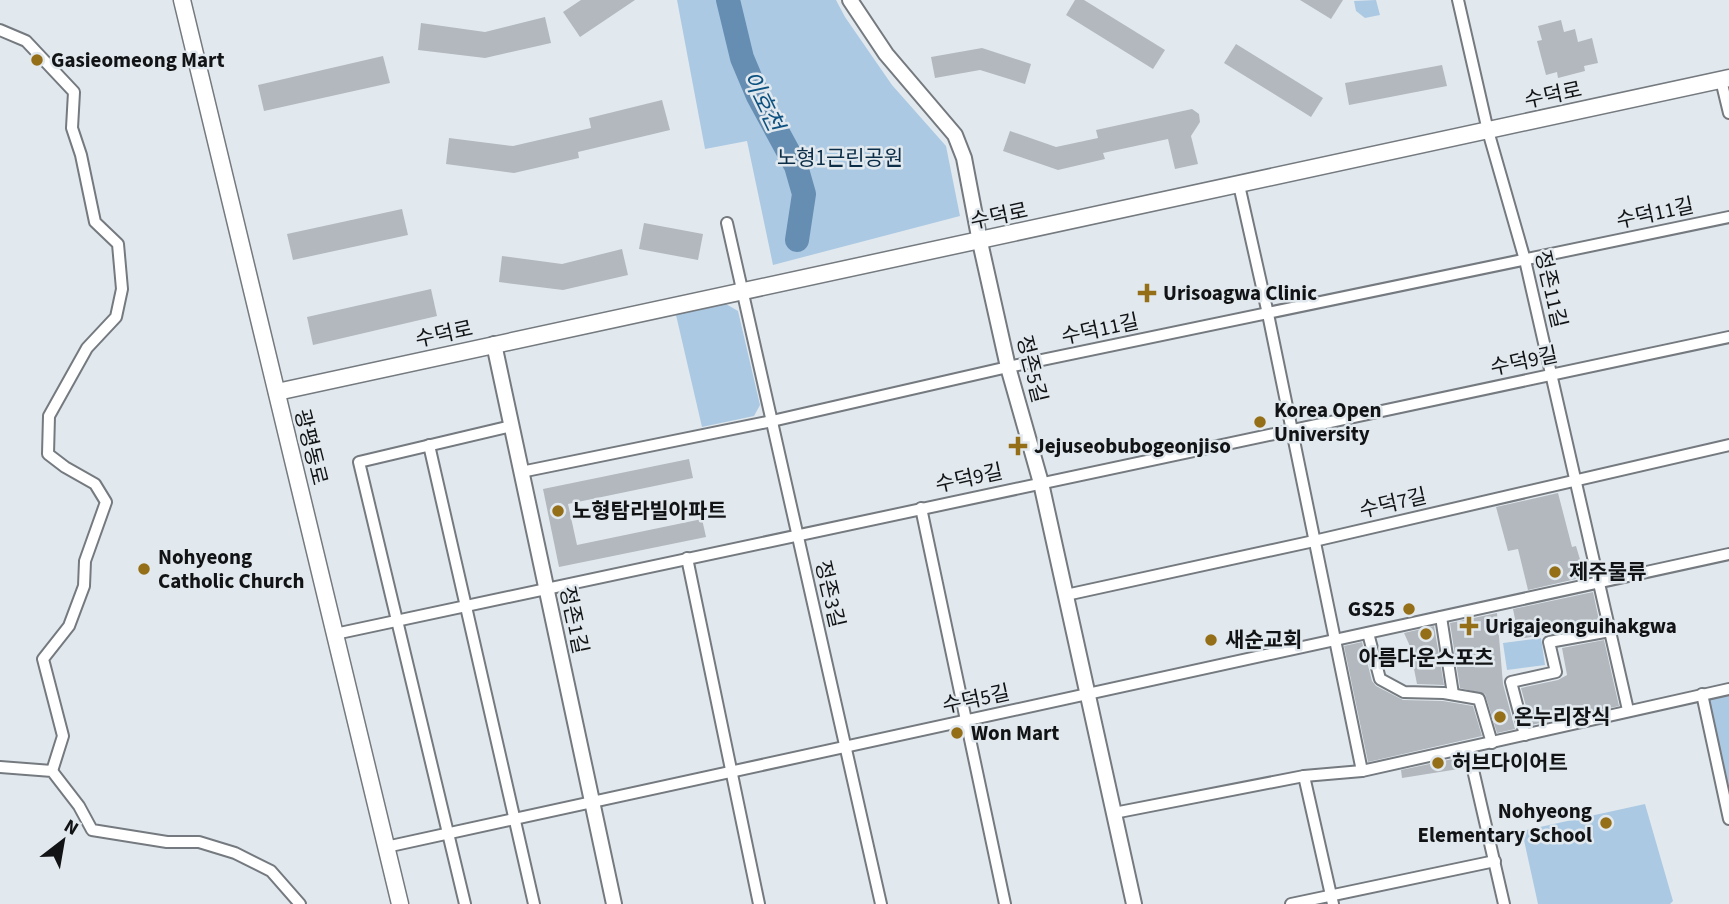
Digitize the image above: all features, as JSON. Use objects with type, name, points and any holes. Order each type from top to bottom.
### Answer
[{"type":"main road","name":"광평동로","points":[[182,0],[400,904]]},
{"type":"main road","name":"수덕로","points":[[276,392],[1725,79]]},
{"type":"street","name":"정존5길","points":[[850,0],[886,54],[955,135],[964,158],[1009,367],[1041,483],[1133,904]]},
{"type":"street","name":"정존11길","points":[[1458,0],[1488,131],[1525,260],[1628,710]]},
{"type":"street","points":[[0,30],[26,41],[74,92],[72,128],[81,155],[95,222],[118,244],[122,289],[116,317],[87,348],[49,416],[48,454],[95,484],[106,502],[85,561],[84,586],[69,626],[43,659],[64,736],[52,771]]},
{"type":"street","points":[[1725,79],[1729,113]]},
{"type":"street","points":[[1239,184],[1362,771]]},
{"type":"street","name":"수덕11길","points":[[521,472],[1729,217]]},
{"type":"street","name":"정존3길","points":[[727,222],[881,904]]},
{"type":"street","name":"수덕9길","points":[[335,634],[1729,337]]},
{"type":"street","name":"정존1길","points":[[494,344],[614,904]]},
{"type":"street","points":[[465,904],[359,462],[511,426]]},
{"type":"street","points":[[429,445],[534,904]]},
{"type":"street","name":"수덕7길","points":[[1066,595],[1729,445]]},
{"type":"street","points":[[921,508],[1005,904]]},
{"type":"street","name":"수덕5길","points":[[386,847],[1729,554]]},
{"type":"street","points":[[687,558],[759,904]]},
{"type":"street","points":[[1441,617],[1453,694]]},
{"type":"street","points":[[1525,735],[1511,682],[1556,672],[1549,642],[1610,631]]},
{"type":"street","points":[[1368,633],[1380,679],[1404,692],[1453,694],[1479,699],[1492,743]]},
{"type":"street","points":[[1114,813],[1304,776],[1362,771],[1729,689]]},
{"type":"street","points":[[1702,694],[1729,815]]},
{"type":"street","points":[[1468,748],[1504,904]]},
{"type":"street","points":[[0,767],[52,771],[79,806],[92,830],[167,842],[199,842],[235,853],[271,871],[300,904]]},
{"type":"street","points":[[1304,776],[1332,900]]},
{"type":"street","points":[[1291,904],[1332,900],[1495,861]]},
{"type":"green space","name":"노형1근린공원","points":[[677,0],[836,0],[892,85],[946,146],[960,216],[773,265],[747,141],[705,149]]},
{"type":"green space","points":[[1376,0],[1380,15],[1365,18],[1356,11],[1354,1]]},
{"type":"green space","points":[[726,304],[738,311],[760,405],[754,416],[702,427],[676,315]]},
{"type":"green space","points":[[1541,638],[1545,665],[1507,670],[1503,643]]},
{"type":"green space","points":[[1729,689],[1729,813],[1702,694]]},
{"type":"green space","points":[[1645,804],[1673,901],[1670,904],[1538,904],[1522,831]]},
{"type":"building","points":[[581,0],[635,0],[580,37],[563,12]]},
{"type":"building","points":[[1075,0],[1084,0],[1165,50],[1153,69],[1066,15]]},
{"type":"building","points":[[1300,0],[1343,0],[1331,19]]},
{"type":"building","points":[[545,17],[551,43],[485,58],[418,50],[421,23],[485,32]]},
{"type":"building","points":[[1561,20],[1564,32],[1575,29],[1578,42],[1592,38],[1598,63],[1584,66],[1585,71],[1558,78],[1557,72],[1546,75],[1537,41],[1542,40],[1538,26]]},
{"type":"building","points":[[1236,44],[1323,98],[1311,117],[1224,63]]},
{"type":"building","points":[[982,48],[1031,64],[1025,84],[980,70],[935,78],[931,57]]},
{"type":"building","points":[[383,56],[390,83],[264,111],[258,85]]},
{"type":"building","points":[[1442,65],[1447,86],[1349,105],[1345,83]]},
{"type":"building","points":[[662,100],[670,130],[578,152],[579,158],[514,173],[446,164],[449,138],[513,146],[591,128],[589,118]]},
{"type":"building","points":[[1192,109],[1199,114],[1200,122],[1191,136],[1198,164],[1175,169],[1168,139],[1103,153],[1105,159],[1058,170],[1003,151],[1010,131],[1056,147],[1098,138],[1096,130]]},
{"type":"building","points":[[402,209],[408,235],[293,260],[287,234]]},
{"type":"building","points":[[644,223],[703,234],[698,260],[639,249]]},
{"type":"building","points":[[622,249],[628,275],[563,290],[499,282],[502,256],[562,264]]},
{"type":"building","points":[[431,289],[437,316],[313,345],[307,317]]},
{"type":"building","name":"노형탐라빌아파트","points":[[689,459],[693,478],[568,504],[577,545],[702,519],[706,537],[559,567],[543,489]]},
{"type":"building","points":[[1558,493],[1572,547],[1576,546],[1582,566],[1576,579],[1528,590],[1518,549],[1508,551],[1496,507]]},
{"type":"building","points":[[1593,592],[1600,625],[1519,639],[1513,609]]},
{"type":"building","points":[[1497,613],[1503,684],[1515,729],[1497,733],[1485,694],[1460,688],[1450,623]]},
{"type":"building","points":[[1434,626],[1444,685],[1417,684],[1409,644],[1404,633]]},
{"type":"building","points":[[1604,640],[1619,706],[1531,725],[1521,688],[1558,680],[1567,675],[1562,648]]},
{"type":"building","points":[[1362,642],[1372,681],[1376,686],[1403,700],[1443,701],[1473,706],[1482,736],[1368,762],[1344,646]]},
{"type":"building","points":[[1462,757],[1465,768],[1402,778],[1401,770]]},
{"type":"waterway","name":"이호천","points":[[728,0],[742,58],[758,96],[796,166],[804,194],[797,240]]},
{"type":"place","name":"Gasieomeong Mart","points":[[37,60]]},
{"type":"place","name":"Urisoagwa Clinic","points":[[1147,293]]},
{"type":"place","name":"Korea Open University","points":[[1260,422]]},
{"type":"place","name":"Jejuseobubogeonjiso","points":[[1018,446]]},
{"type":"place","name":"노형탐라빌아파트","points":[[558,511]]},
{"type":"place","name":"Nohyeong Catholic Church","points":[[144,569]]},
{"type":"place","name":"제주물류","points":[[1555,572]]},
{"type":"place","name":"GS25","points":[[1409,609]]},
{"type":"place","name":"Urigajeonguihakgwa","points":[[1469,626]]},
{"type":"place","name":"아름다운스포츠","points":[[1426,634]]},
{"type":"place","name":"새순교회","points":[[1211,640]]},
{"type":"place","name":"온누리장식","points":[[1500,717]]},
{"type":"place","name":"Won Mart","points":[[957,733]]},
{"type":"place","name":"허브다이어트","points":[[1438,763]]},
{"type":"place","name":"Nohyeong Elementary School","points":[[1606,823]]}]
